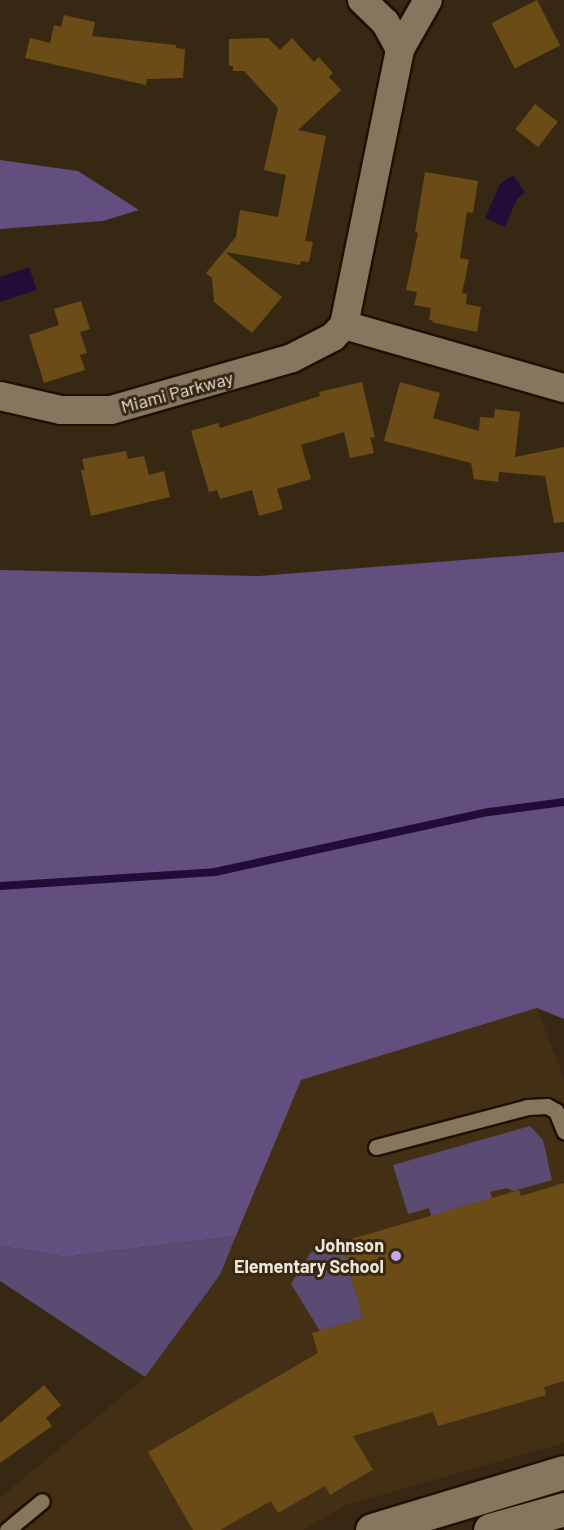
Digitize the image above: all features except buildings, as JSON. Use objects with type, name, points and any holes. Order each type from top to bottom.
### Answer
[{"type":"street","points":[[363,0],[385,22],[400,49]]},
{"type":"street","points":[[428,0],[400,49],[344,325],[564,388]]},
{"type":"street","name":"Miami Parkway","points":[[0,396],[61,410],[111,410],[292,358],[320,347],[344,325]]},
{"type":"street","points":[[372,1530],[564,1472]]},
{"type":"street","points":[[490,1530],[564,1509]]},
{"type":"lane","points":[[376,1147],[527,1107],[547,1106],[556,1110],[564,1131]]},
{"type":"lane","points":[[7,1530],[42,1501]]},
{"type":"shaded area","points":[[0,160],[78,171],[139,210],[103,221],[0,229]]},
{"type":"shaded area","points":[[513,175],[525,192],[517,199],[505,227],[485,218],[500,184]]},
{"type":"shaded area","points":[[29,267],[37,290],[0,302],[0,277]]},
{"type":"shaded area","points":[[564,552],[564,1019],[537,1008],[301,1080],[236,1236],[66,1257],[0,1246],[0,570],[259,576]]},
{"type":"shaded area","name":"Johnson Elementary School","points":[[537,1008],[564,1079],[564,1443],[346,1505],[303,1530],[5,1530],[0,1525],[0,1498],[145,1377],[220,1276],[301,1080]]},
{"type":"shaded area","points":[[530,1126],[543,1140],[552,1180],[513,1191],[507,1188],[490,1192],[492,1198],[431,1216],[429,1208],[408,1214],[393,1165]]},
{"type":"shaded area","points":[[236,1236],[220,1275],[145,1377],[0,1281],[0,1246],[66,1257]]},
{"type":"shaded area","points":[[341,1242],[363,1318],[320,1331],[291,1284],[311,1252]]},
{"type":"waterway","points":[[0,886],[215,872],[489,812],[564,802]]},
{"type":"place","name":"Johnson Elementary School","points":[[396,1256]]}]
